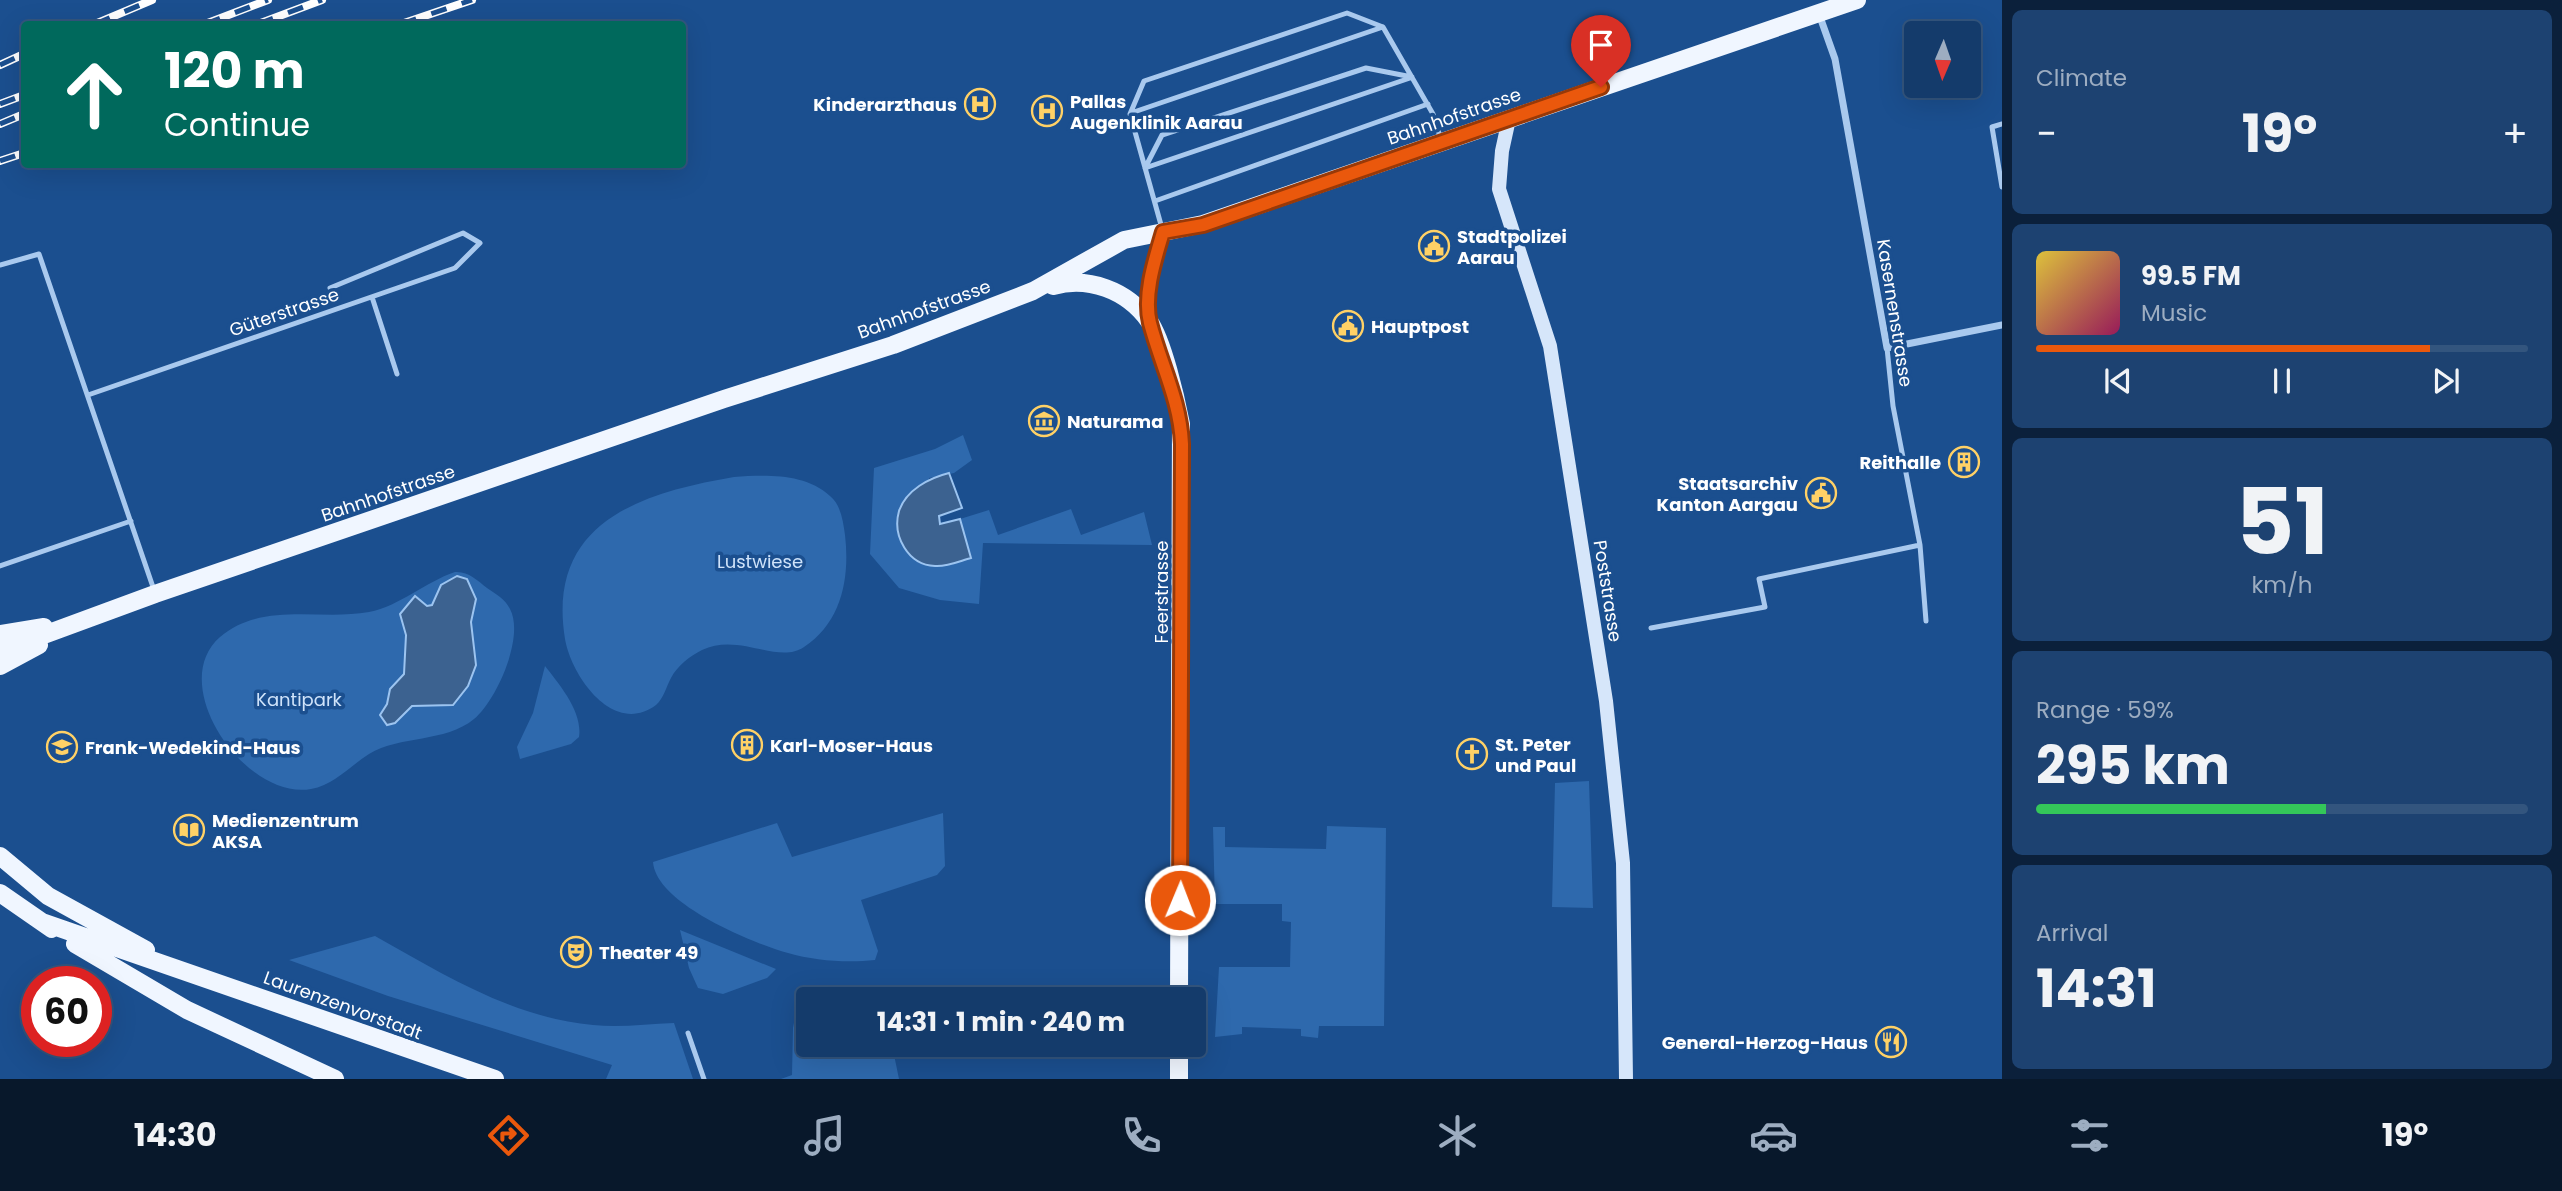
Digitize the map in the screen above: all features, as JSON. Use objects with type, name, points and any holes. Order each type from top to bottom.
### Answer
[{"type":"main road","name":"Bahnhofstrasse","points":[[0,651],[155,594],[724,399],[893,345],[1033,291],[1124,240],[1203,225],[1857,0]]},
{"type":"main road","name":"Poststrasse","points":[[1509,120],[1502,151],[1499,189],[1550,346],[1606,701],[1623,863],[1626,1079]]},
{"type":"main road","name":"Feerstrasse","points":[[1033,291],[1079,280],[1091,282],[1128,301],[1150,322],[1171,383],[1182,444],[1179,987]]},
{"type":"main road","points":[[0,634],[78,623]]},
{"type":"main road","points":[[0,666],[78,623]]},
{"type":"main road","name":"Laurenzenvorstadt","points":[[0,856],[23,878],[74,912],[177,967]]},
{"type":"main road","name":"Laurenzenvorstadt","points":[[0,893],[42,922],[187,1010],[329,1078]]},
{"type":"main road","name":"Laurenzenvorstadt","points":[[42,922],[100,945],[177,967],[345,1029],[495,1079]]},
{"type":"main road","points":[[1179,1057],[1179,1079]]},
{"type":"street","name":"Kasernenstrasse","points":[[1819,13],[1835,59],[1887,348]]},
{"type":"street","points":[[1887,348],[2002,325]]},
{"type":"lane","points":[[1150,322],[1152,275],[1163,232],[1130,114],[1144,81],[1347,13],[1383,27],[1428,104],[1442,143]]},
{"type":"lane","points":[[1130,114],[1383,27]]},
{"type":"lane","points":[[1145,168],[1162,135],[1366,68],[1412,77]]},
{"type":"lane","points":[[1145,168],[1412,77]]},
{"type":"lane","points":[[1155,201],[1428,104]]},
{"type":"lane","points":[[2002,124],[1992,127],[2002,187]]},
{"type":"lane","name":"Güterstrasse","points":[[88,394],[455,268],[480,243],[463,233],[330,288]]},
{"type":"lane","points":[[0,265],[39,254],[155,594]]},
{"type":"lane","points":[[372,297],[397,374]]},
{"type":"lane","name":"Kasernenstrasse","points":[[1887,348],[1893,406],[1920,545],[1926,621]]},
{"type":"lane","points":[[0,566],[131,521]]},
{"type":"lane","points":[[1651,628],[1765,607],[1759,579],[1920,545]]},
{"type":"lane","points":[[688,1033],[704,1079]]},
{"type":"green space","points":[[963,435],[972,460],[954,473],[929,478],[933,566],[971,558],[960,519],[989,510],[998,535],[1071,509],[1081,535],[1144,512],[1152,545],[983,543],[979,604],[940,600],[899,588],[870,554],[874,468],[935,449]]},
{"type":"green space","name":"Lustwiese","points":[[772,476],[797,479],[820,488],[834,500],[842,519],[846,551],[844,582],[835,612],[817,637],[794,652],[782,653],[730,644],[716,645],[697,652],[680,665],[656,705],[640,713],[624,713],[610,708],[585,684],[576,669],[565,639],[563,599],[570,567],[586,541],[608,520],[635,504],[699,484],[734,477]]},
{"type":"green space","name":"Kantipark","points":[[455,572],[472,577],[500,597],[506,602],[514,621],[514,635],[506,668],[491,698],[474,719],[450,732],[381,748],[334,779],[311,789],[286,788],[262,777],[239,759],[221,736],[207,709],[202,683],[205,658],[220,637],[236,626],[254,619],[292,614],[350,614],[380,609]]},
{"type":"green space","points":[[545,666],[574,708],[579,737],[571,744],[520,759],[517,747],[533,713]]},
{"type":"green space","points":[[1589,781],[1593,908],[1552,907],[1555,783]]},
{"type":"green space","points":[[943,813],[945,866],[937,875],[861,900],[878,951],[875,960],[832,961],[798,956],[731,931],[708,920],[670,893],[658,878],[653,862],[777,823],[792,857]]},
{"type":"green space","points":[[1327,826],[1386,828],[1384,1026],[1319,1026],[1318,1038],[1301,1036],[1301,1029],[1242,1027],[1242,1034],[1215,1037],[1219,967],[1290,967],[1291,922],[1282,921],[1282,904],[1215,904],[1213,827],[1225,827],[1225,847],[1326,849]]},
{"type":"green space","points":[[680,930],[776,969],[767,978],[723,994],[698,988],[689,968]]},
{"type":"green space","points":[[375,936],[480,992],[535,1013],[563,1021],[603,1026],[674,1023],[693,1079],[606,1079],[612,1065],[388,996],[289,960]]},
{"type":"green space","points":[[796,1012],[796,1057],[894,1057],[899,1079],[781,1079],[792,1075]]},
{"type":"shaded area","points":[[949,473],[962,508],[939,516],[940,524],[960,519],[971,558],[944,566],[925,564],[904,548],[898,530],[899,511],[907,497],[919,486]]},
{"type":"shaded area","points":[[457,576],[467,579],[476,599],[471,622],[476,665],[468,686],[453,705],[412,706],[395,723],[387,725],[380,715],[387,704],[390,689],[404,674],[406,635],[400,614],[415,596],[427,606],[432,605],[441,585]]},
{"type":"railway","points":[[102,21],[152,0]]},
{"type":"railway","points":[[213,21],[268,0]]},
{"type":"railway","points":[[266,21],[322,0]]},
{"type":"railway","points":[[410,21],[472,0]]},
{"type":"railway","points":[[0,65],[21,55]]},
{"type":"railway","points":[[0,104],[21,96]]},
{"type":"railway","points":[[0,124],[21,115]]},
{"type":"railway","points":[[0,161],[21,154]]},
{"type":"place","name":"Kinderarzthaus","points":[[980,104]]},
{"type":"place","name":"Pallas Augenklinik Aarau","points":[[1047,111]]},
{"type":"place","name":"Stadtpolizei Aarau","points":[[1434,246]]},
{"type":"place","name":"Hauptpost","points":[[1348,326]]},
{"type":"place","name":"Naturama","points":[[1044,421]]},
{"type":"place","name":"Reithalle","points":[[1964,462]]},
{"type":"place","name":"Staatsarchiv Kanton Aargau","points":[[1821,493]]},
{"type":"place","name":"Karl-Moser-Haus","points":[[747,745]]},
{"type":"place","name":"Frank-Wedekind-Haus","points":[[62,747]]},
{"type":"place","name":"St. Peter und Paul","points":[[1472,754]]},
{"type":"place","name":"Medienzentrum AKSA","points":[[189,830]]},
{"type":"place","name":"Theater 49","points":[[576,952]]},
{"type":"place","name":"General-Herzog-Haus","points":[[1891,1042]]},
{"type":"route","points":[[1180,900],[1181,424],[1171,383],[1150,322],[1152,275],[1163,232],[1203,225],[1601,87]]}]
